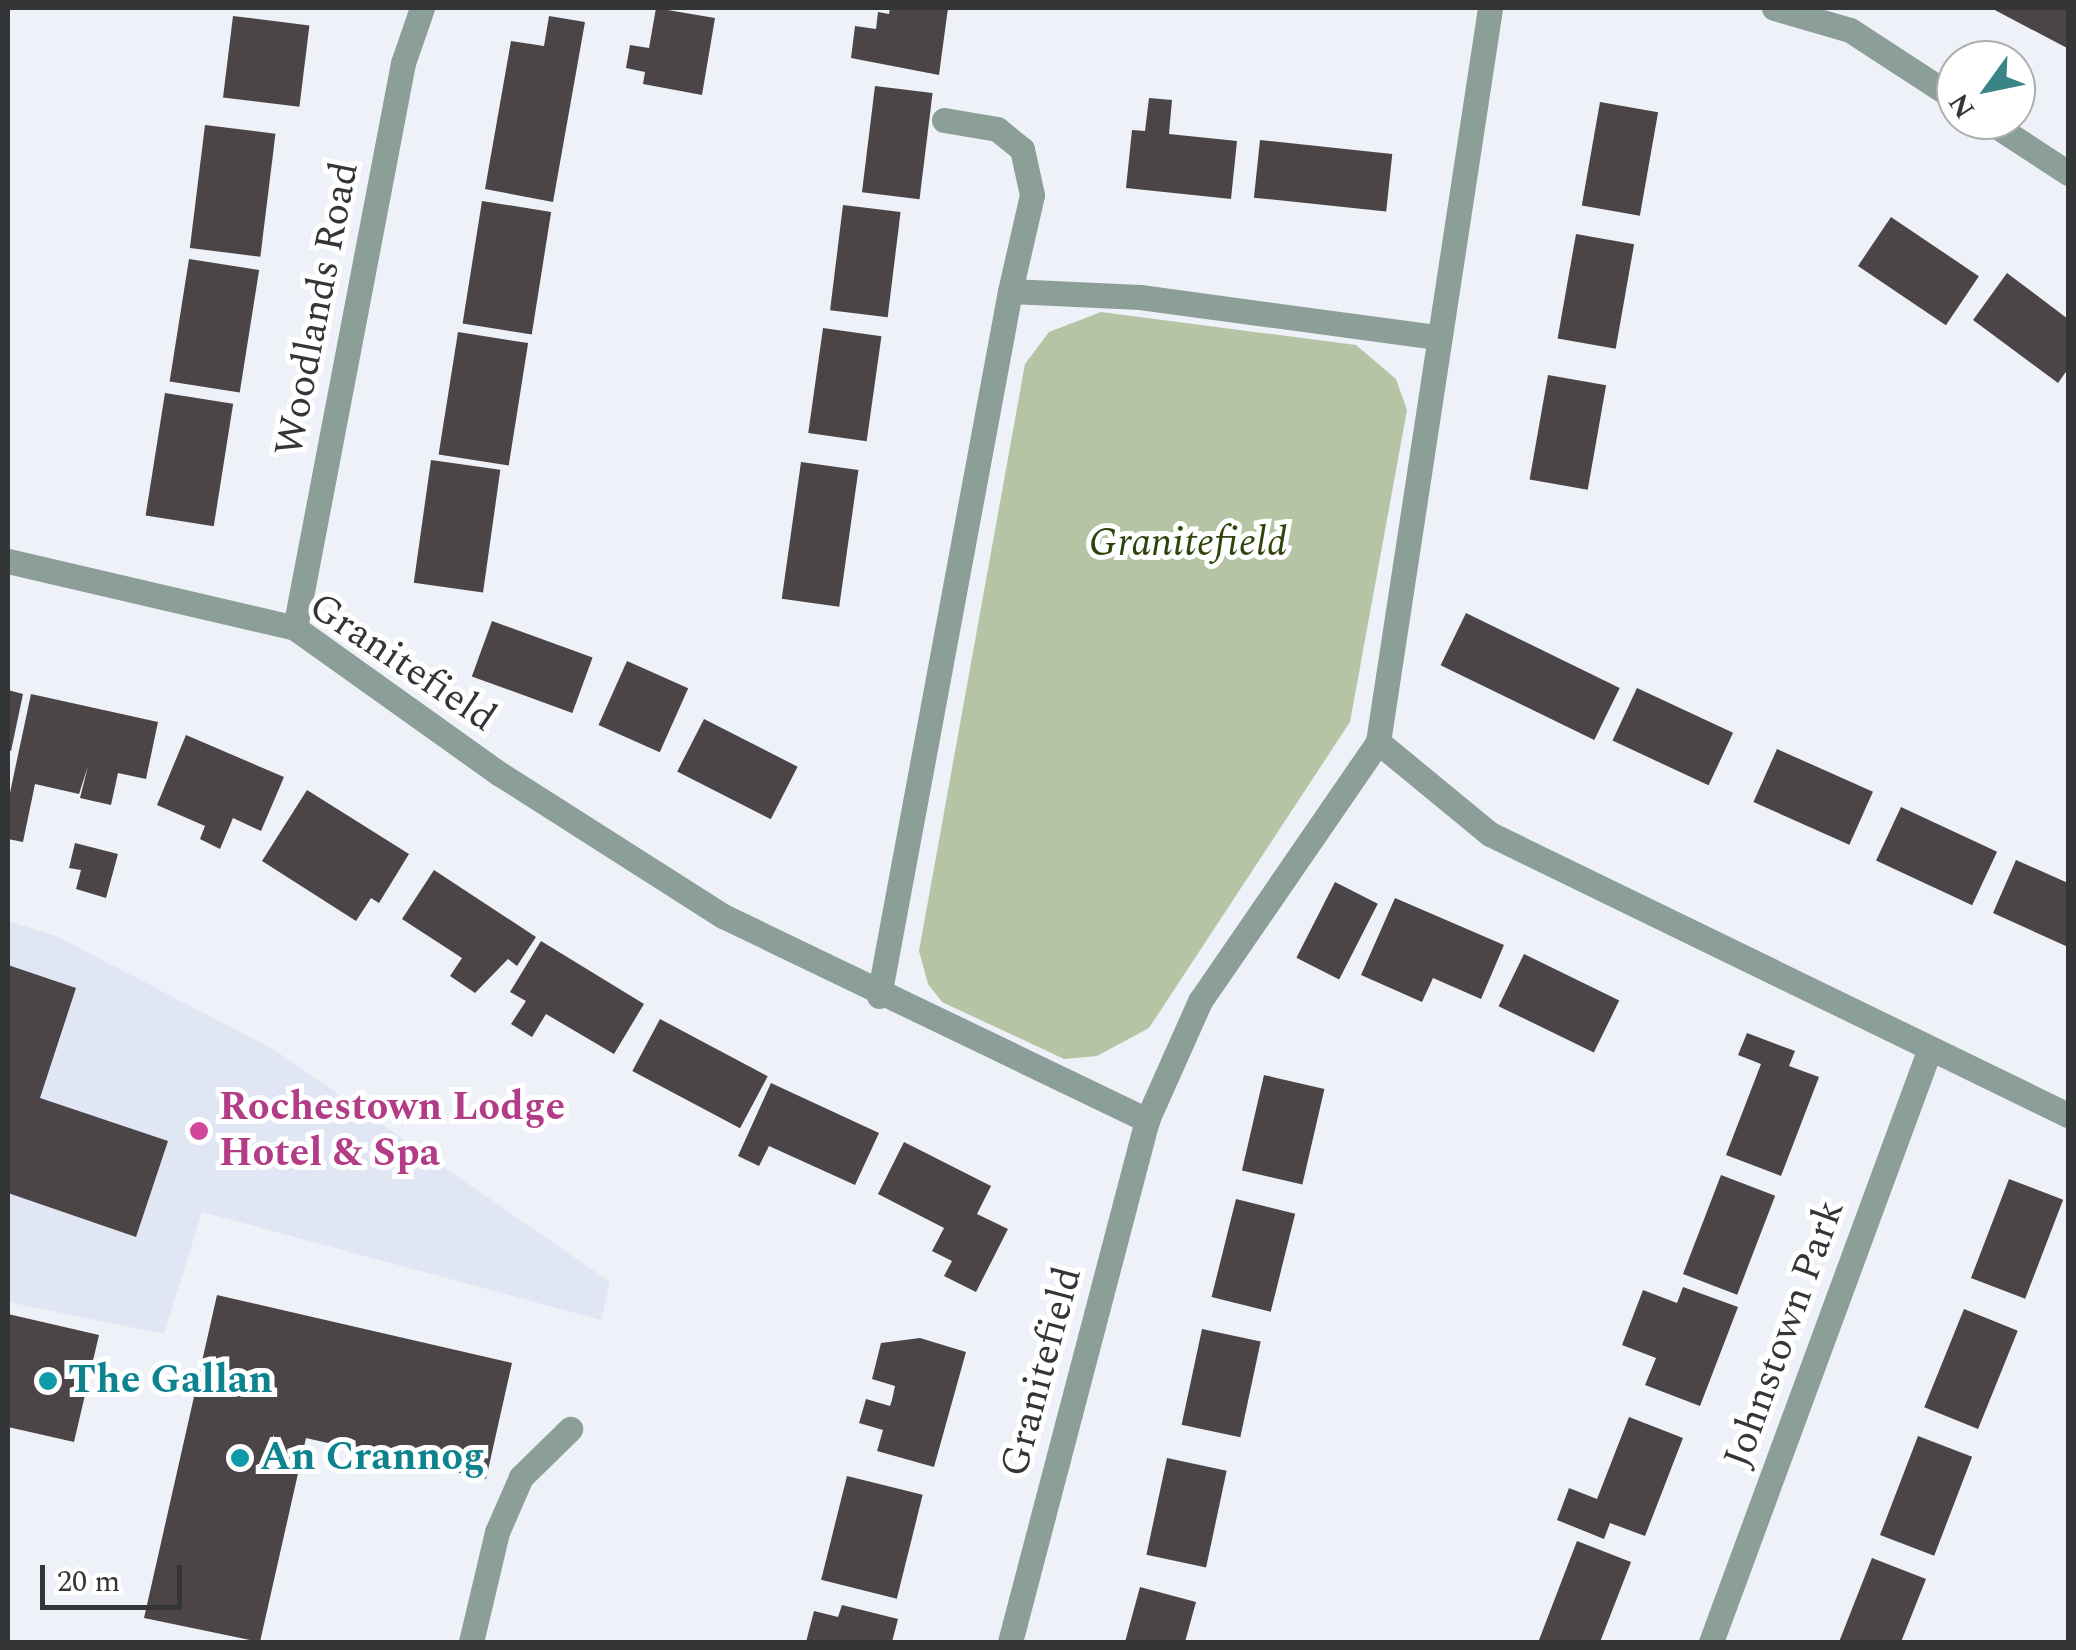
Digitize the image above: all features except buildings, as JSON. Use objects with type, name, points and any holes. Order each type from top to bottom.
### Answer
[{"type":"street","name":"Woodlands Road","points":[[295,628],[403,62],[422,8]]},
{"type":"street","name":"Granitefield","points":[[1010,1642],[1147,1120],[1200,1001],[1378,742],[1435,337],[1490,8]]},
{"type":"street","points":[[1774,8],[1850,30],[1936,86]]},
{"type":"street","points":[[879,996],[1010,291],[1032,194],[1022,149],[997,129],[944,120]]},
{"type":"street","points":[[2018,140],[2068,173]]},
{"type":"street","points":[[1010,291],[1140,297],[1435,337]]},
{"type":"street","name":"Granitefield","points":[[8,561],[295,628],[500,774],[723,916],[879,996],[1147,1120]]},
{"type":"street","points":[[1378,742],[1490,834],[1929,1051],[2068,1115]]},
{"type":"street","name":"Johnstown Park","points":[[1712,1642],[1929,1051]]},
{"type":"street","points":[[471,1642],[497,1532],[521,1476],[570,1429]]},
{"type":"shaded area","name":"Rochestown Lodge Hotel & Spa","points":[[8,921],[56,936],[273,1049],[610,1282],[601,1320],[202,1212],[164,1334],[8,1302]]},
{"type":"green space","name":"Granitefield","points":[[1101,312],[1356,345],[1396,379],[1407,410],[1350,722],[1149,1028],[1097,1056],[1064,1059],[942,1002],[928,984],[919,951],[1025,364],[1049,332]]},
{"type":"place","name":"Rochestown Lodge Hotel & Spa","points":[[199,1131]]},
{"type":"place","name":"The Gallan","points":[[48,1381]]},
{"type":"place","name":"An Crannog","points":[[240,1458]]}]
